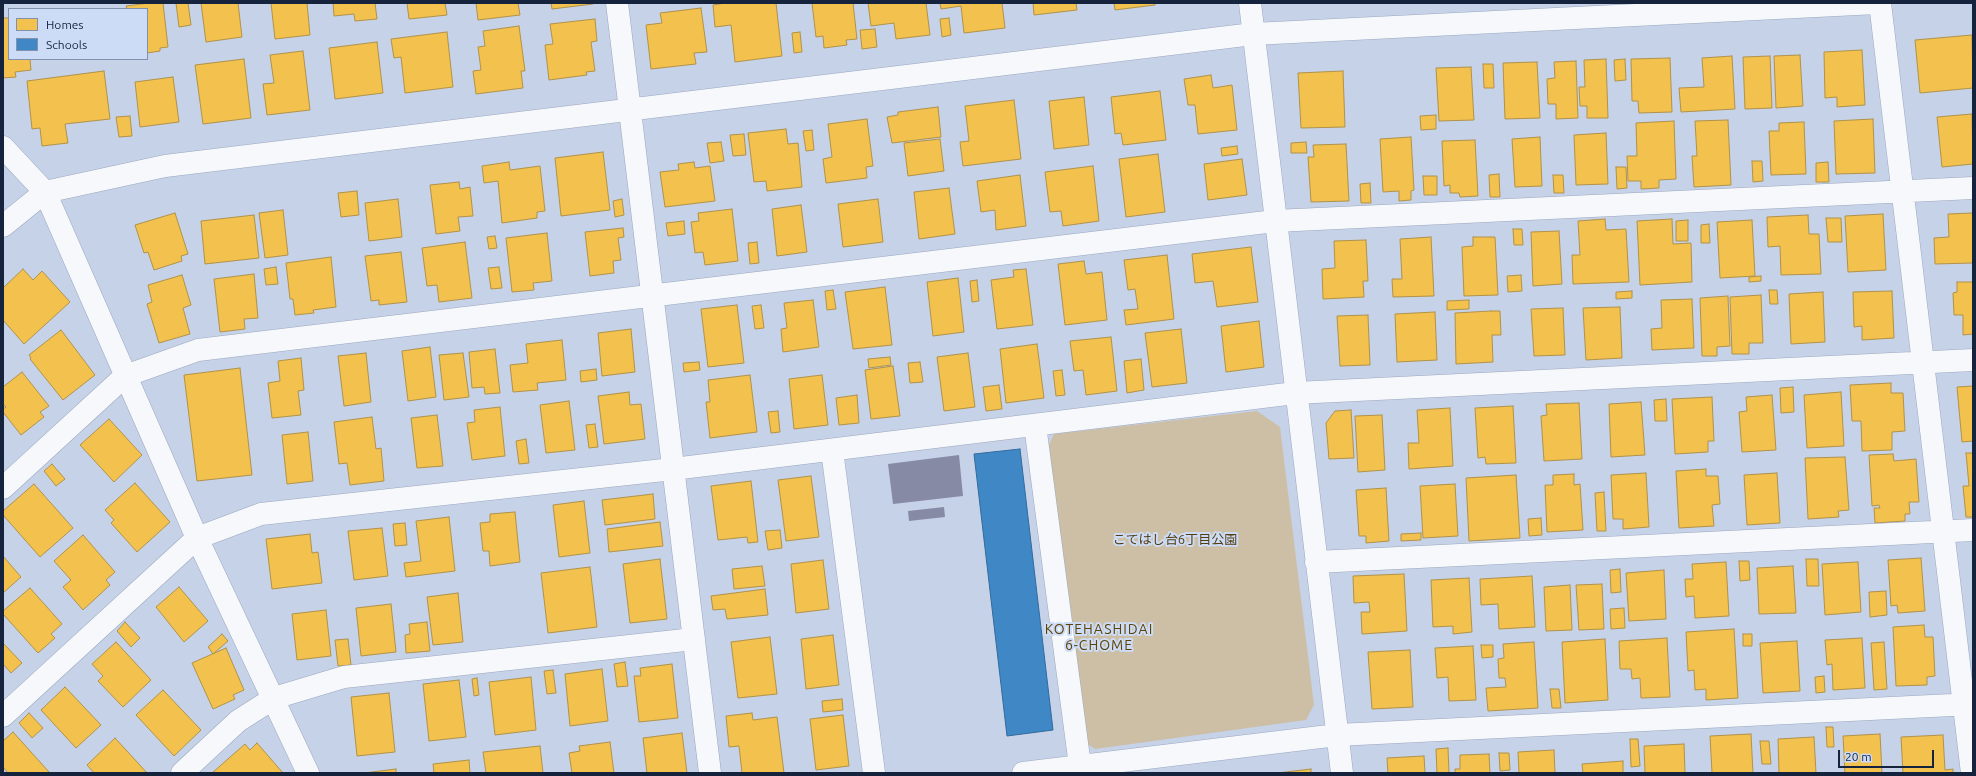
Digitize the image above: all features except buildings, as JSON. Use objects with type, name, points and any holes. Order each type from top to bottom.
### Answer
[{"type":"street","points":[[617,3],[710,773]]},
{"type":"street","points":[[1250,3],[1295,393],[1342,773]]},
{"type":"street","points":[[3,226],[45,192],[165,166],[1253,34],[1649,8],[1878,3],[1943,532],[1969,705],[1972,773]]},
{"type":"street","points":[[3,147],[45,192],[197,538],[274,698],[308,773]]},
{"type":"street","points":[[3,488],[125,376],[198,350],[1275,221],[1973,188]]},
{"type":"street","points":[[3,716],[197,538],[261,514],[673,469],[1295,393],[1973,360]]},
{"type":"street","points":[[1035,425],[1080,766]]},
{"type":"street","points":[[832,450],[874,773]]},
{"type":"street","points":[[1316,562],[1973,530]]},
{"type":"street","points":[[182,773],[238,721],[274,698],[344,677],[694,639]]},
{"type":"street","points":[[1023,773],[1337,735],[1969,705]]},
{"type":"green space","name":"こてはし台6丁目公園","points":[[1257,411],[1280,427],[1314,705],[1306,720],[1095,749],[1081,740],[1045,453],[1054,434]]},
{"type":"district","name":"KOTEHASHIDAI 6-CHOME","points":[[1099,638]]}]
